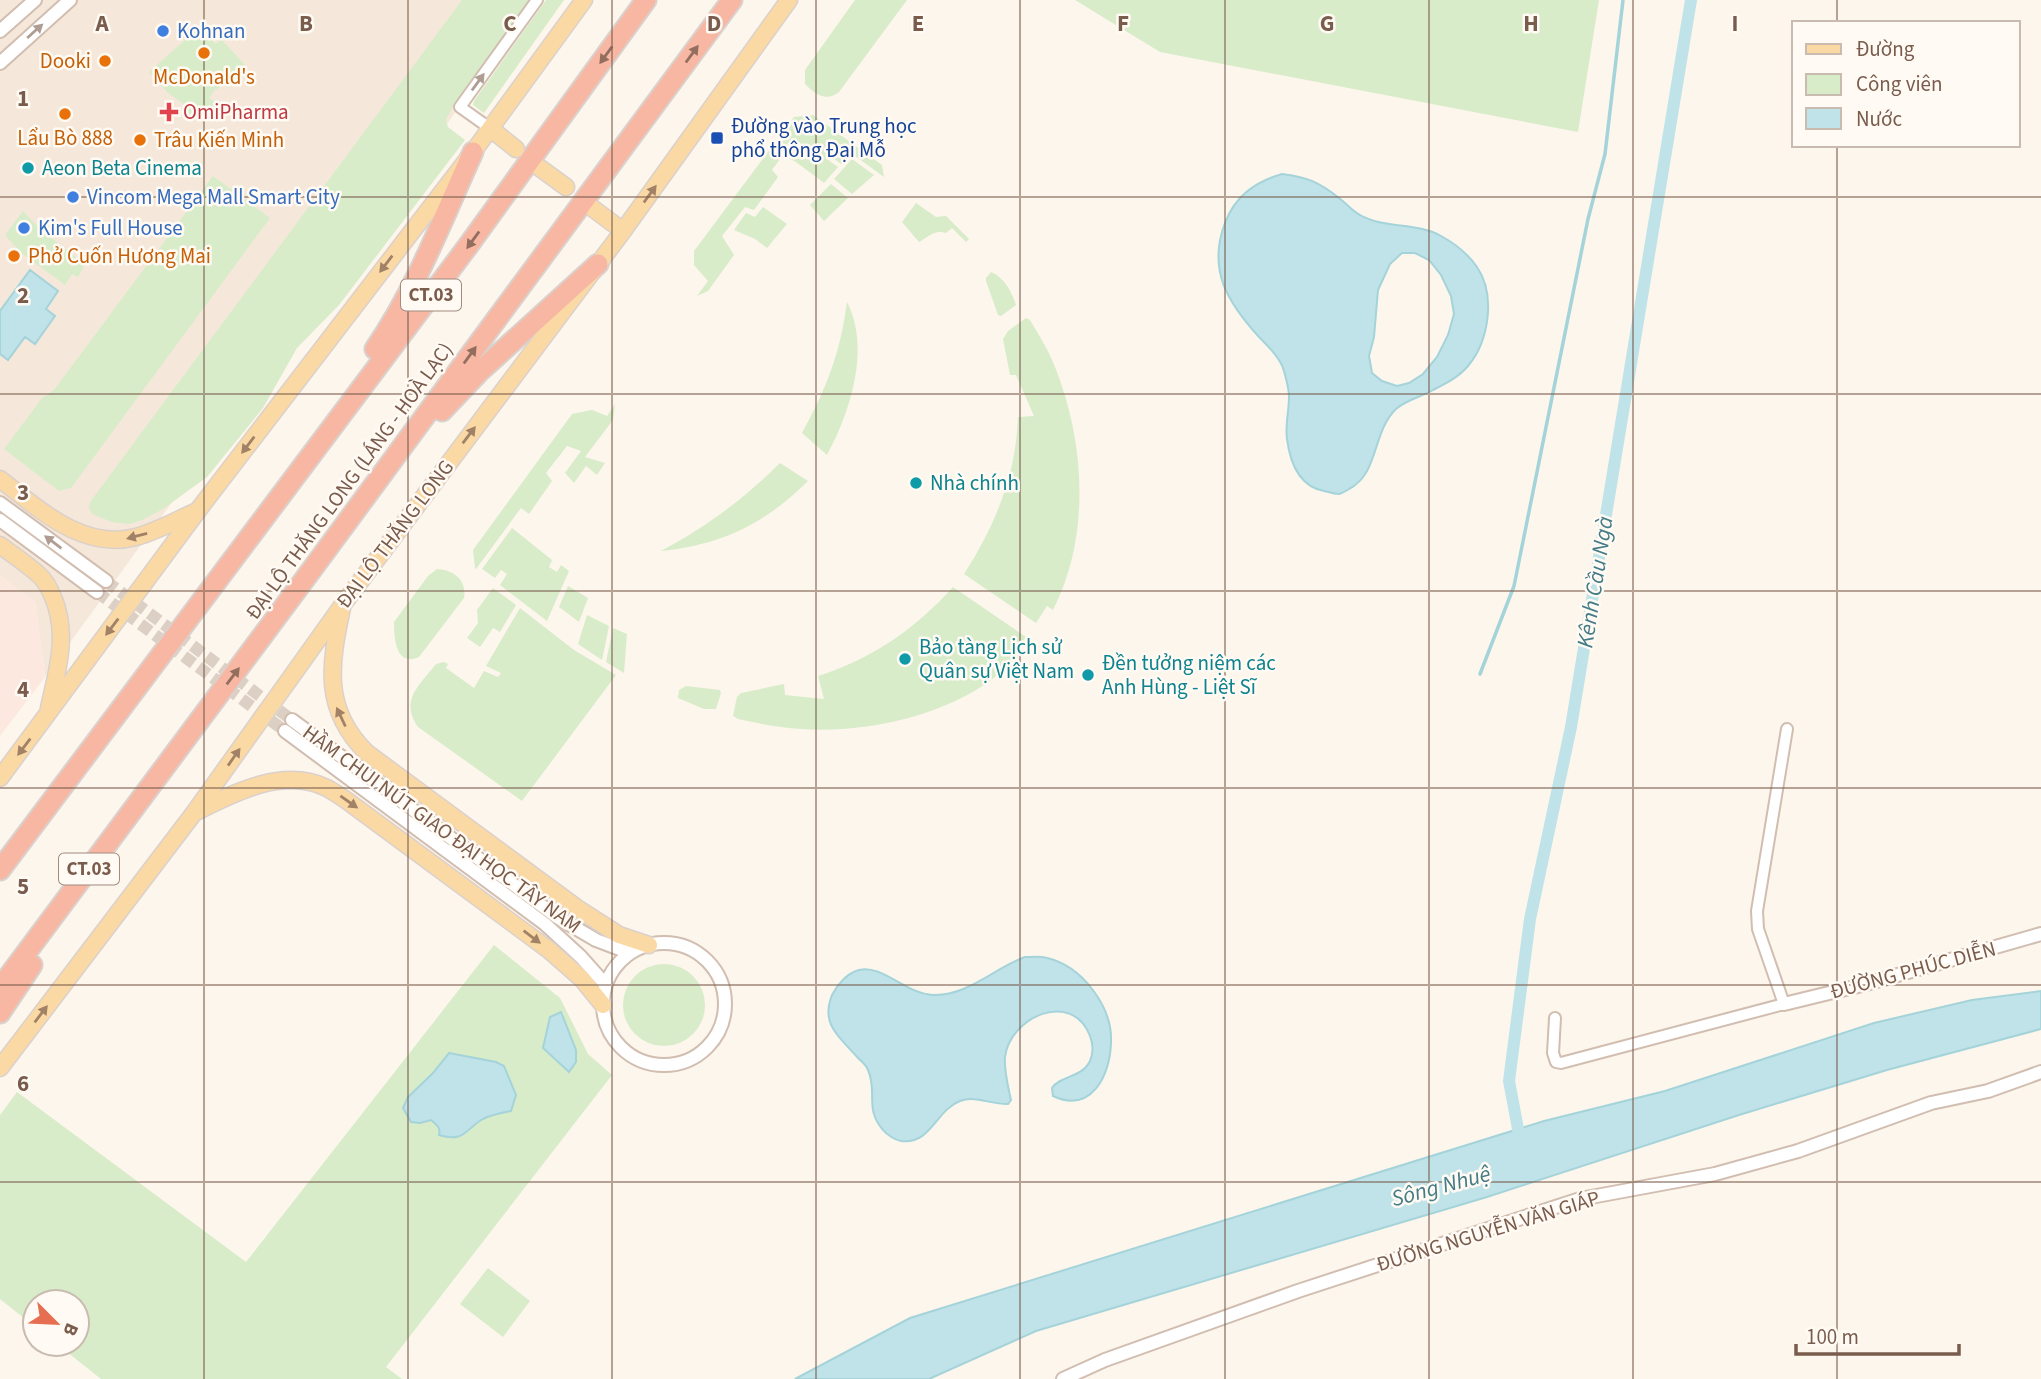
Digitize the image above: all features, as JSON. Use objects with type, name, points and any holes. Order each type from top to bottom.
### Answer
[{"type":"highway","name":"ĐẠI LỘ THĂNG LONG (LÁNG - HOÀ LẠC)","points":[[0,870],[468,246],[646,0]]},
{"type":"highway","name":"ĐẠI LỘ THĂNG LONG (LÁNG - HOÀ LẠC)","points":[[0,988],[732,0]]},
{"type":"highway","points":[[212,586],[247,524],[386,333],[430,248],[473,152]]},
{"type":"highway","points":[[313,568],[371,506],[429,424],[479,372],[598,264]]},
{"type":"highway","points":[[0,852],[144,677]]},
{"type":"highway","points":[[0,1013],[53,932],[136,821],[177,750]]},
{"type":"main road","points":[[0,778],[199,509],[491,129],[584,0]]},
{"type":"main road","name":"ĐẠI LỘ THĂNG LONG","points":[[0,1069],[194,813],[344,603],[623,231],[789,0]]},
{"type":"main road","points":[[491,129],[516,149]]},
{"type":"main road","points":[[540,168],[566,187]]},
{"type":"main road","points":[[587,204],[623,231]]},
{"type":"main road","points":[[0,479],[71,530],[102,538],[116,540],[136,537],[162,528],[199,509]]},
{"type":"main road","points":[[0,545],[41,576],[60,612],[61,656],[47,715]]},
{"type":"main road","points":[[344,603],[335,643],[332,686],[341,718],[357,743],[577,908],[619,935],[649,944]]},
{"type":"main road","points":[[194,813],[252,786],[277,781],[300,780],[326,788],[549,950],[582,979],[603,1005]]},
{"type":"street","points":[[0,32],[35,0]]},
{"type":"street","points":[[0,63],[70,0]]},
{"type":"street","points":[[491,129],[460,107],[537,0]]},
{"type":"street","points":[[0,503],[106,581]]},
{"type":"street","points":[[0,520],[97,592]]},
{"type":"street","name":"HẦM CHUI NÚT GIAO ĐẠI HỌC TÂY NAM","points":[[606,985],[581,957],[545,924],[289,725],[558,917],[596,940],[630,953]]},
{"type":"street","points":[[1555,1018],[1553,1053],[1556,1062],[1561,1063],[1784,1004],[1758,929],[1757,911],[1787,729]]},
{"type":"street","name":"ĐƯỜNG PHÚC DIỄN","points":[[1784,1004],[1866,984],[2041,934]]},
{"type":"street","points":[[669,943],[689,947],[706,958],[718,974],[725,993],[725,1014],[719,1033],[706,1049],[690,1061],[670,1066],[650,1064],[631,1056],[616,1043],[606,1025],[603,1005],[606,985],[615,967],[630,953],[649,944],[669,943]]},
{"type":"street","name":"ĐƯỜNG NGUYỄN VĂN GIÁP","points":[[1063,1379],[1105,1360],[1298,1291],[1580,1199],[1715,1174],[1798,1151],[1931,1103],[1988,1091],[2041,1072]]},
{"type":"shaded area","points":[[0,0],[537,0],[45,677],[35,602],[0,576]]},
{"type":"shaded area","points":[[0,576],[35,602],[45,677],[0,736]]},
{"type":"green space","points":[[462,0],[529,0],[446,120],[448,127],[465,140],[339,305],[297,348],[263,408],[207,477],[163,509],[142,520],[129,524],[112,522],[92,514],[90,502]]},
{"type":"green space","points":[[546,0],[564,0],[484,113],[473,105],[474,101]]},
{"type":"green space","points":[[855,0],[907,0],[839,92],[830,97],[821,96],[805,84],[805,70]]},
{"type":"green space","points":[[1075,0],[1599,0],[1578,132],[1160,52]]},
{"type":"green space","points":[[195,31],[199,36],[204,32],[216,44],[221,39],[245,65],[228,88],[222,84],[215,89],[209,98],[217,103],[203,121],[187,112],[189,108],[167,92],[149,72]]},
{"type":"green space","points":[[813,115],[882,165],[884,177],[851,153],[841,164],[830,156],[827,159],[838,167],[824,183],[783,155],[772,170],[778,177],[754,210],[745,207],[722,236],[734,255],[708,291],[697,296],[708,281],[694,265],[694,251],[794,117]]},
{"type":"green space","points":[[852,159],[874,175],[852,194],[834,179]]},
{"type":"green space","points":[[213,176],[270,218],[71,488],[59,491],[4,449],[42,398],[54,390]]},
{"type":"green space","points":[[831,184],[848,198],[824,221],[810,205]]},
{"type":"green space","points":[[916,203],[936,217],[946,216],[969,239],[966,242],[952,228],[946,233],[932,234],[919,242],[902,222]]},
{"type":"green space","points":[[763,207],[787,224],[767,248],[755,239],[734,230],[746,213],[755,217]]},
{"type":"green space","points":[[23,211],[40,229],[85,264],[78,277],[72,274],[65,285],[20,252],[5,235]]},
{"type":"green space","points":[[991,272],[1007,285],[1016,305],[1001,316],[998,315],[986,281]]},
{"type":"green space","points":[[847,302],[857,339],[855,380],[843,420],[827,455],[802,433],[831,370],[841,338]]},
{"type":"green space","points":[[1026,318],[1030,320],[1055,367],[1073,426],[1078,457],[1078,520],[1074,551],[1053,610],[1047,606],[1036,623],[964,574],[1002,499],[1013,459],[1018,417],[1034,416],[1016,375],[1010,375],[1003,339],[1008,331]]},
{"type":"green space","points":[[615,404],[613,420],[585,457],[605,463],[597,475],[586,466],[574,483],[565,473],[581,451],[567,446],[546,473],[552,481],[529,514],[521,508],[476,569],[473,550],[572,414],[592,410],[607,416]]},
{"type":"green space","points":[[780,463],[808,481],[775,509],[723,538],[661,551],[724,512]]},
{"type":"green space","points":[[512,528],[552,560],[549,567],[557,572],[561,565],[569,571],[547,621],[500,585],[507,574],[501,570],[495,578],[482,569]]},
{"type":"green space","points":[[437,569],[449,571],[458,577],[463,586],[464,598],[419,657],[405,658],[398,650],[394,622],[428,576]]},
{"type":"green space","points":[[568,586],[588,598],[579,622],[559,607]]},
{"type":"green space","points":[[953,587],[1026,637],[1013,653],[1018,657],[984,685],[962,698],[912,717],[860,727],[781,727],[733,716],[737,697],[741,693],[784,684],[785,695],[824,699],[818,676],[857,661],[892,641]]},
{"type":"green space","points":[[493,588],[516,605],[500,632],[493,628],[480,647],[467,638],[478,623],[477,610]]},
{"type":"green space","points":[[520,608],[574,650],[616,675],[522,801],[418,727],[411,709],[414,693],[436,664],[448,664],[446,668],[474,688],[484,671],[498,677],[501,673],[486,666]]},
{"type":"green space","points":[[587,615],[609,626],[602,660],[578,644]]},
{"type":"green space","points":[[613,628],[627,634],[624,673],[606,662]]},
{"type":"green space","points":[[686,686],[720,690],[716,709],[704,709],[678,698],[679,690]]},
{"type":"green space","points":[[494,945],[560,998],[588,1054],[612,1075],[386,1367],[402,1379],[101,1379],[75,1358],[91,1358],[91,1288],[21,1288],[21,1316],[0,1299],[0,1115],[17,1092],[246,1262]]},
{"type":"green space","points":[[664,964],[680,967],[693,976],[702,989],[705,1005],[702,1021],[693,1034],[680,1043],[664,1046],[648,1043],[635,1034],[626,1021],[623,1005],[626,989],[635,976],[648,967]]},
{"type":"green space","points":[[488,1268],[530,1301],[503,1337],[460,1304]]},
{"type":"water","points":[[1282,174],[1312,181],[1357,213],[1370,219],[1421,229],[1441,236],[1473,262],[1487,291],[1488,318],[1485,331],[1468,366],[1447,383],[1396,409],[1388,418],[1366,473],[1359,482],[1339,494],[1315,488],[1297,472],[1287,439],[1289,394],[1282,366],[1238,311],[1220,271],[1220,240],[1229,213],[1247,191]],"holes":[[[1402,253],[1415,253],[1429,260],[1441,275],[1451,296],[1454,314],[1448,335],[1437,357],[1423,374],[1409,383],[1397,386],[1382,381],[1372,373],[1369,356],[1374,337],[1378,290],[1390,264]]]},
{"type":"water","points":[[30,270],[58,291],[46,309],[55,316],[35,344],[25,337],[8,360],[0,354],[0,311]]},
{"type":"water","points":[[1025,957],[1047,958],[1060,962],[1083,979],[1101,1002],[1107,1016],[1111,1043],[1107,1068],[1096,1089],[1078,1100],[1053,1096],[1052,1088],[1082,1071],[1093,1051],[1090,1036],[1081,1022],[1070,1014],[1057,1011],[1043,1014],[1029,1020],[1009,1043],[1005,1057],[1011,1100],[1008,1104],[966,1099],[952,1105],[920,1138],[901,1141],[889,1135],[877,1122],[874,1114],[871,1078],[867,1068],[830,1023],[829,1005],[837,987],[850,974],[868,969],[913,990],[933,995],[946,994],[969,986]]},
{"type":"water","name":"Sông Nhuệ","points":[[2041,991],[2041,1029],[1887,1070],[1487,1197],[1036,1331],[929,1379],[795,1379],[910,1318],[1544,1121],[1665,1091],[1874,1023],[1972,1000]]},
{"type":"water","points":[[561,1012],[576,1050],[576,1062],[569,1072],[543,1048],[550,1017]]},
{"type":"water","points":[[449,1053],[504,1066],[516,1095],[511,1111],[483,1119],[464,1134],[454,1137],[439,1135],[438,1127],[431,1120],[411,1122],[403,1108],[408,1097]]},
{"type":"waterway","points":[[1480,674],[1514,586],[1588,219],[1605,154],[1623,0]]},
{"type":"waterway","name":"Kênh Cầu Ngà","points":[[1521,1145],[1509,1081],[1530,919],[1571,727],[1691,0]]},
{"type":"tunnel","points":[[106,581],[292,720]]},
{"type":"tunnel","points":[[97,592],[285,731]]},
{"type":"place","name":"Kohnan","points":[[163,31]]},
{"type":"place","name":"McDonald's","points":[[204,53]]},
{"type":"place","name":"Dooki","points":[[105,61]]},
{"type":"place","name":"OmiPharma","points":[[169,112]]},
{"type":"place","name":"Lẩu Bò 888","points":[[65,114]]},
{"type":"place","name":"Đường vào Trung học phổ thông Đại Mỗ","points":[[717,138]]},
{"type":"place","name":"Trâu Kiến Minh","points":[[140,140]]},
{"type":"place","name":"Aeon Beta Cinema","points":[[28,168]]},
{"type":"place","name":"Vincom Mega Mall Smart City","points":[[73,197]]},
{"type":"place","name":"Kim's Full House","points":[[24,228]]},
{"type":"place","name":"Phở Cuốn Hương Mai","points":[[14,256]]},
{"type":"place","name":"Nhà chính","points":[[916,483]]},
{"type":"place","name":"Bảo tàng Lịch sử Quân sự Việt Nam","points":[[905,659]]},
{"type":"place","name":"Đền tưởng niệm các Anh Hùng - Liệt Sĩ","points":[[1088,675]]}]
